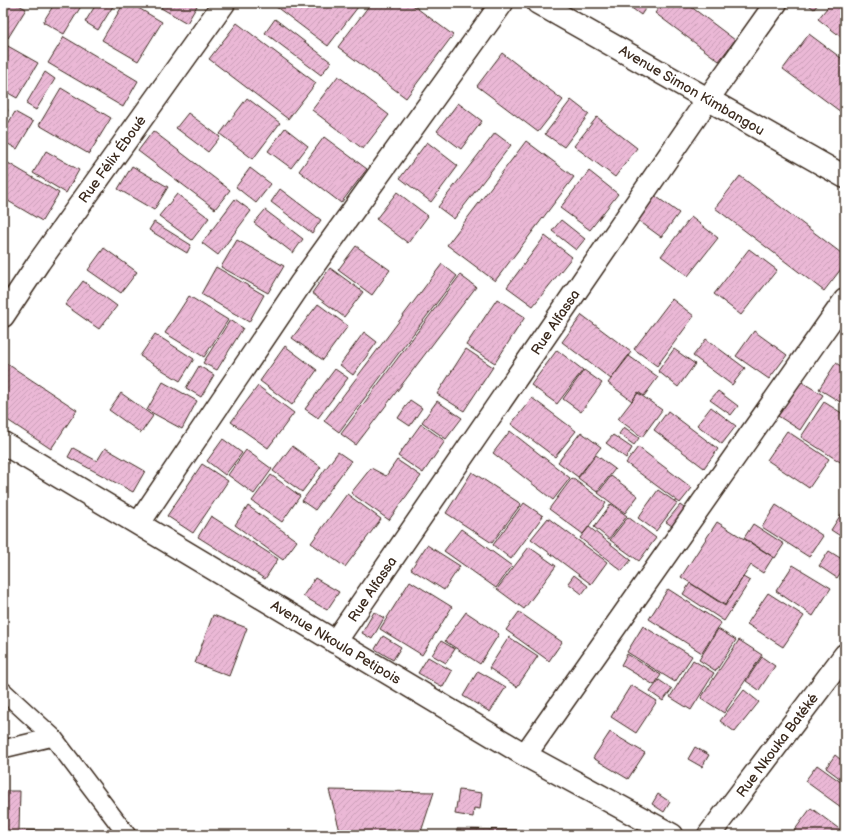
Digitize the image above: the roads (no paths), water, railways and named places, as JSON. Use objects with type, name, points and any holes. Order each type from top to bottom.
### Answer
[{"type":"street","name":"Rue Félix Éboué","points":[[3,316],[38,262],[224,3]]},
{"type":"street","points":[[139,523],[302,283],[502,3]]},
{"type":"street","name":"Avenue Simon Kimbangou","points":[[538,3],[845,178]]},
{"type":"street","name":"Rue Alfassa","points":[[335,642],[708,99],[776,3]]},
{"type":"street","points":[[525,755],[845,300]]},
{"type":"street","name":"Avenue Nkoula Petipois","points":[[3,444],[139,523],[525,755],[672,835]]},
{"type":"street","name":"Rue Nkouka Batéké","points":[[709,835],[845,655]]},
{"type":"lane","points":[[3,691],[53,736],[127,835]]},
{"type":"lane","points":[[3,749],[53,736]]}]
